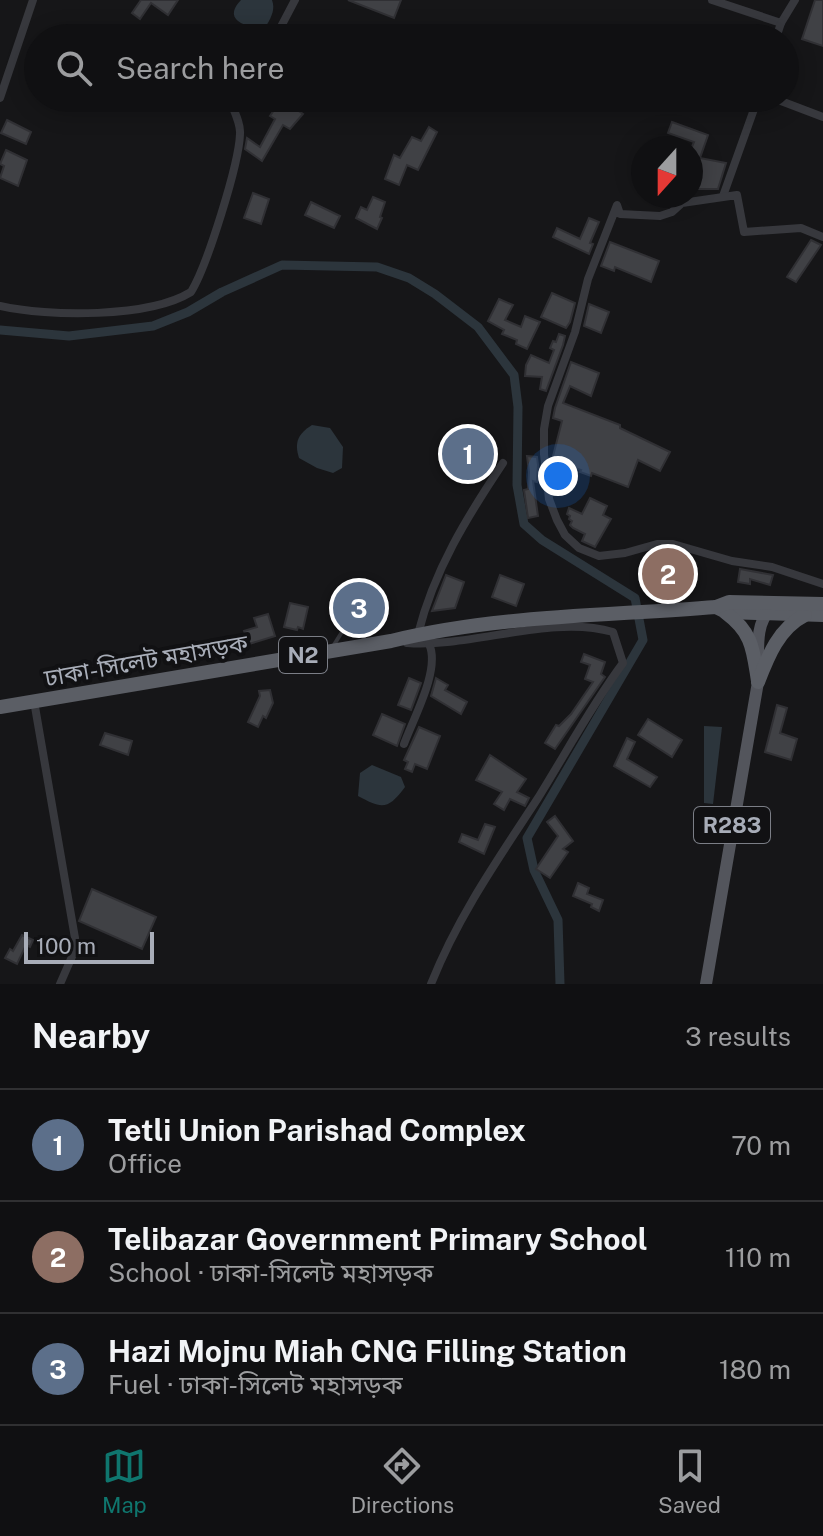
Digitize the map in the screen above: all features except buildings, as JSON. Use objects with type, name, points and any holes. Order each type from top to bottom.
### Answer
[{"type":"highway","points":[[762,608],[781,603],[823,604]]},
{"type":"highway","name":"ঢাকা-সিলেট মহাসড়ক","points":[[0,707],[330,650],[423,639],[515,620],[762,608]]},
{"type":"highway","points":[[762,608],[823,615]]},
{"type":"highway","name":"R283","points":[[721,610],[742,624],[749,635],[758,682]]},
{"type":"highway","name":"R283","points":[[758,682],[782,633],[795,620],[806,615]]},
{"type":"main road","name":"R283","points":[[706,984],[758,682],[757,655],[762,608]]},
{"type":"street","points":[[25,24],[33,0]]},
{"type":"street","points":[[282,24],[295,0]]},
{"type":"street","points":[[712,0],[781,23],[795,0]]},
{"type":"street","points":[[0,98],[24,27]]},
{"type":"street","points":[[799,108],[823,117]]},
{"type":"street","points":[[0,306],[48,313],[97,312],[146,306],[191,292],[236,159],[241,131],[234,112]]},
{"type":"street","points":[[723,196],[753,112]]},
{"type":"street","points":[[823,237],[801,228],[744,232],[737,195],[682,203],[672,212],[660,216],[620,214],[617,205],[588,279],[575,332],[548,406],[544,429],[549,499],[565,535],[579,548],[599,556],[657,544],[673,544],[732,561],[772,567],[823,584]]},
{"type":"street","points":[[404,744],[431,673],[433,652],[423,639],[426,603],[446,555],[471,510],[503,463]]},
{"type":"street","points":[[423,639],[594,627],[613,632],[623,663],[596,700],[539,795],[474,893],[431,984]]},
{"type":"street","points":[[34,701],[75,938],[74,952],[60,984]]},
{"type":"lane","points":[[330,650],[343,627],[356,617],[365,625],[363,645]]},
{"type":"shaded area","points":[[241,0],[272,0],[273,11],[267,24],[244,24],[235,18],[236,7]]},
{"type":"shaded area","points":[[312,425],[330,428],[343,447],[342,468],[333,473],[299,458],[298,439]]},
{"type":"shaded area","points":[[662,544],[698,563],[674,605],[639,586]]},
{"type":"shaded area","points":[[704,726],[722,727],[713,804],[704,803]]},
{"type":"shaded area","points":[[372,765],[401,777],[405,787],[394,800],[384,805],[358,796],[360,773]]},
{"type":"waterway","points":[[0,330],[69,336],[153,326],[282,265],[377,267],[409,278],[478,327],[514,375],[518,407],[517,485],[524,524],[542,540],[635,598],[643,640],[527,838],[534,870],[558,920],[560,984]]},
{"type":"place","name":"Tetli Union Parishad Complex","points":[[468,454]]},
{"type":"place","name":"Telibazar Government Primary School","points":[[668,574]]},
{"type":"place","name":"Hazi Mojnu Miah CNG Filling Station","points":[[359,608]]}]
